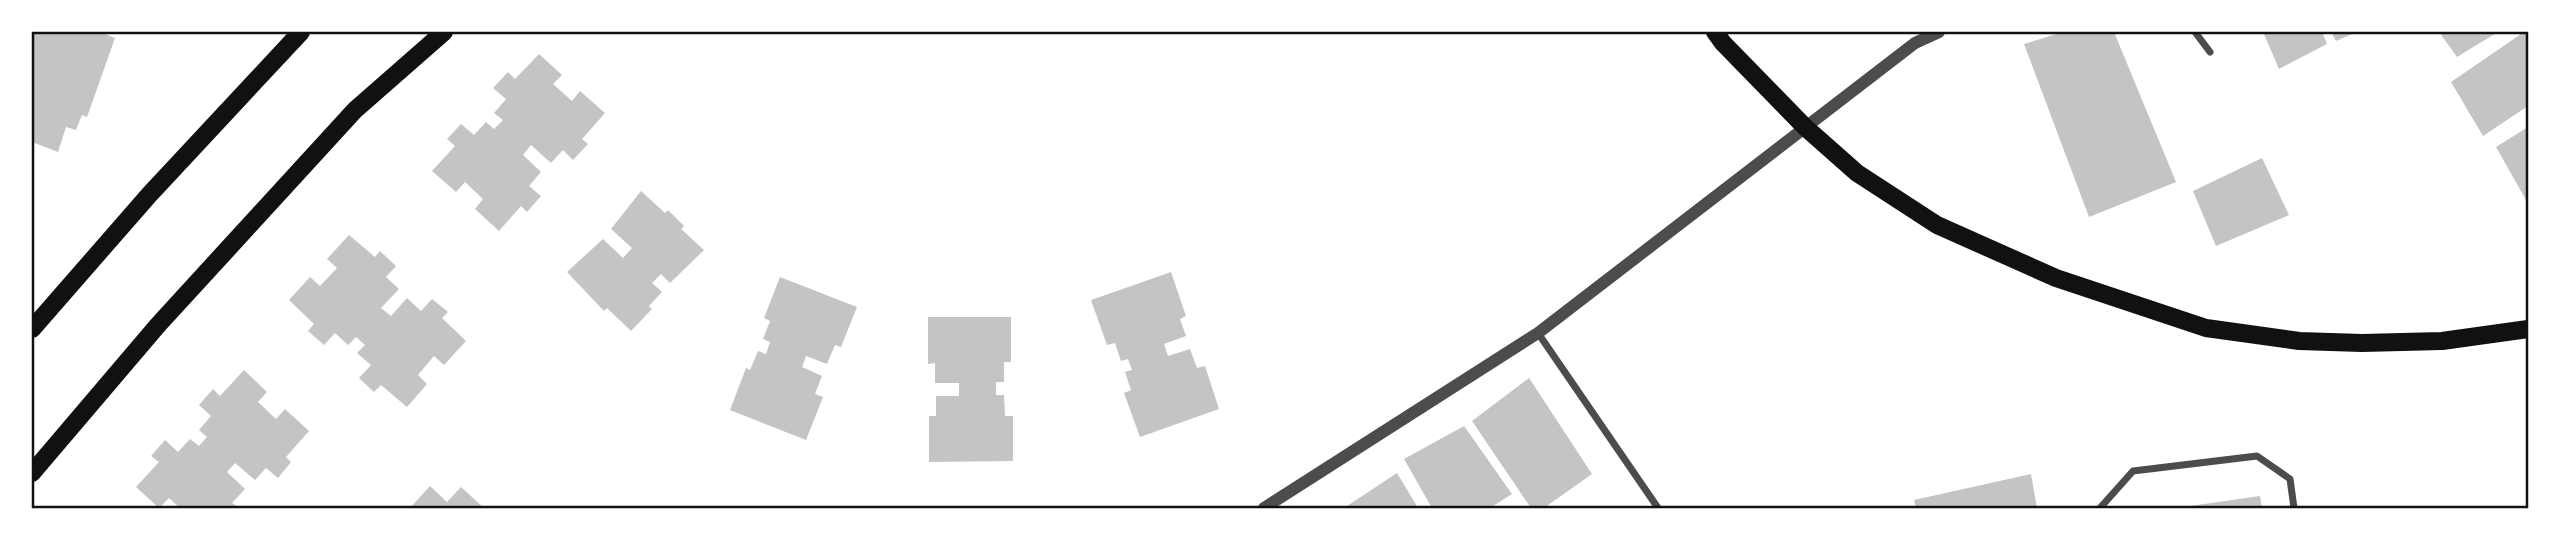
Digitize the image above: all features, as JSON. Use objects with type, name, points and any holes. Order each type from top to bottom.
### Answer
[{"type":"main road","points":[[32,329],[149,195],[301,32]]},
{"type":"main road","points":[[32,473],[158,325],[355,110],[444,32]]},
{"type":"main road","points":[[1715,32],[1805,127],[1857,173],[1937,225],[2056,278],[2206,328],[2299,341],[2442,341],[2529,329]]},
{"type":"street","points":[[1264,509],[1538,332],[1915,43],[1939,32]]},
{"type":"street","points":[[2195,32],[2210,52]]},
{"type":"street","points":[[1538,332],[1658,509]]},
{"type":"street","points":[[2100,509],[2133,471],[2257,456],[2290,479],[2294,509]]},
{"type":"building","points":[[32,32],[106,32],[105,34],[115,38],[87,117],[82,115],[76,130],[66,127],[58,152],[32,142]]},
{"type":"building","points":[[2063,32],[2114,32],[2176,182],[2089,217],[2024,44]]},
{"type":"building","points":[[2263,32],[2322,32],[2327,44],[2279,69]]},
{"type":"building","points":[[2331,32],[2357,32],[2336,41]]},
{"type":"building","points":[[2439,32],[2498,32],[2457,57]]},
{"type":"building","points":[[2524,32],[2528,32],[2528,106],[2483,136],[2451,82]]},
{"type":"building","points":[[539,54],[562,75],[553,84],[572,101],[580,91],[605,113],[582,139],[588,144],[573,160],[563,150],[551,163],[531,145],[523,155],[541,172],[529,186],[541,196],[527,212],[521,206],[499,231],[475,209],[483,199],[465,182],[456,192],[432,171],[455,146],[447,139],[461,124],[474,135],[486,122],[494,129],[503,120],[494,113],[506,99],[493,88],[508,72],[515,79]]},
{"type":"building","points":[[2528,127],[2528,199],[2526,200],[2496,147]]},
{"type":"building","points":[[2262,158],[2289,215],[2216,246],[2193,191]]},
{"type":"building","points":[[641,191],[665,213],[668,210],[684,226],[681,229],[704,250],[670,283],[661,274],[652,283],[662,292],[649,306],[652,309],[631,331],[607,308],[604,311],[567,272],[603,239],[623,258],[632,248],[611,229]]},
{"type":"building","points":[[349,235],[375,257],[380,251],[396,266],[386,277],[399,289],[381,308],[391,316],[407,298],[421,311],[432,299],[448,312],[442,318],[466,341],[444,365],[434,356],[418,375],[427,384],[407,407],[381,385],[374,392],[359,378],[371,365],[357,353],[365,345],[356,337],[348,345],[335,333],[324,345],[308,331],[314,324],[289,300],[310,277],[320,286],[337,268],[327,259]]},
{"type":"building","points":[[1171,272],[1186,316],[1180,319],[1186,336],[1164,344],[1168,356],[1190,349],[1197,368],[1205,366],[1219,409],[1140,437],[1124,393],[1131,390],[1125,372],[1132,370],[1128,359],[1121,361],[1115,343],[1107,345],[1091,300]]},
{"type":"building","points":[[780,277],[857,307],[841,347],[835,345],[827,364],[806,356],[802,367],[822,376],[815,394],[823,397],[806,440],[730,410],[746,368],[750,370],[758,351],[766,354],[770,342],[763,339],[770,321],[764,318]]},
{"type":"building","points":[[928,317],[1011,317],[1011,362],[1004,362],[1004,382],[996,382],[996,395],[1004,395],[1005,416],[1013,416],[1013,461],[929,462],[929,416],[936,416],[936,396],[959,396],[959,383],[935,383],[935,363],[928,364]]},
{"type":"building","points":[[244,370],[267,392],[258,402],[276,419],[285,409],[309,431],[286,457],[291,462],[278,478],[266,468],[255,480],[235,463],[227,472],[245,489],[232,503],[239,508],[180,508],[169,498],[159,508],[136,487],[159,462],[151,456],[165,440],[178,452],[190,439],[199,446],[207,437],[199,430],[211,416],[199,405],[213,389],[220,396]]},
{"type":"building","points":[[1529,378],[1592,474],[1544,508],[1531,508],[1472,421]]},
{"type":"building","points":[[1464,426],[1512,494],[1490,508],[1432,508],[1404,459]]},
{"type":"building","points":[[1397,473],[1418,508],[1344,508]]},
{"type":"building","points":[[2031,474],[2037,508],[1916,508],[1914,500]]},
{"type":"building","points":[[430,486],[447,502],[461,487],[484,508],[410,508]]},
{"type":"building","points":[[2260,496],[2262,508],[2190,508],[2190,506]]}]
